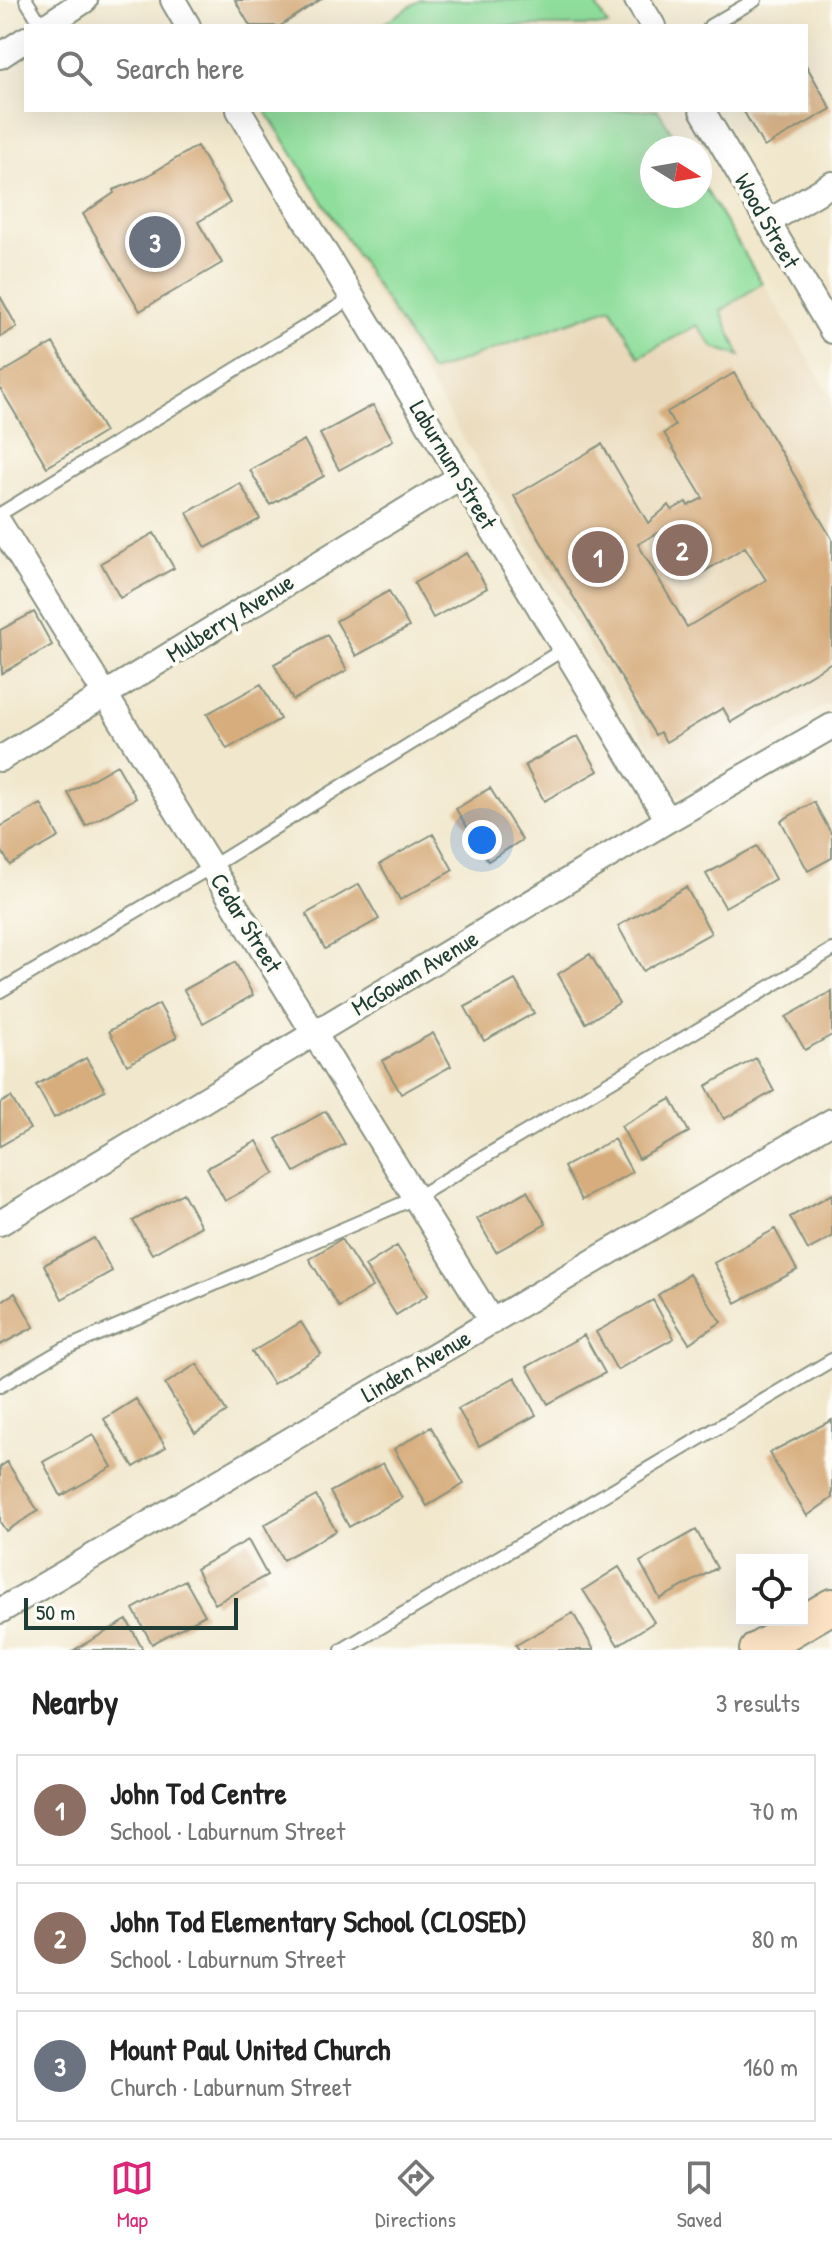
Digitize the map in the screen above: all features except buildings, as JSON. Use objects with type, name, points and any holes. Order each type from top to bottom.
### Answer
[{"type":"main road","points":[[757,1650],[832,1606]]},
{"type":"street","points":[[47,24],[85,0]]},
{"type":"street","points":[[173,0],[187,24]]},
{"type":"street","points":[[637,0],[652,24]]},
{"type":"street","points":[[0,56],[24,40]]},
{"type":"street","name":"Laburnum Street","points":[[240,112],[668,820]]},
{"type":"street","name":"Wood Street","points":[[703,112],[832,331]]},
{"type":"street","points":[[768,222],[832,184]]},
{"type":"street","name":"Mulberry Avenue","points":[[0,759],[460,477]]},
{"type":"street","name":"Cedar Street","points":[[0,524],[492,1322]]},
{"type":"street","name":"McGowan Avenue","points":[[0,1223],[668,820],[832,726]]},
{"type":"street","name":"Linden Avenue","points":[[0,1611],[832,1121]]},
{"type":"lane","points":[[26,0],[43,24]]},
{"type":"lane","points":[[713,24],[755,0]]},
{"type":"lane","points":[[0,514],[352,298]]},
{"type":"lane","points":[[0,991],[211,867],[564,649]]},
{"type":"lane","points":[[0,1386],[64,1349],[415,1198],[832,950]]},
{"type":"lane","points":[[342,1650],[832,1360]]},
{"type":"shaded area","points":[[266,112],[660,112],[675,136],[640,136],[640,208],[712,208],[712,198],[832,398],[832,701],[679,795]]},
{"type":"green space","points":[[420,0],[593,0],[607,24],[383,24]]},
{"type":"green space","points":[[266,112],[659,112],[674,136],[640,136],[640,208],[712,208],[712,200],[762,283],[721,311],[740,356],[713,347],[697,325],[639,357],[611,307],[431,372]]},
{"type":"place","name":"Mount Paul United Church","points":[[155,242]]},
{"type":"place","name":"John Tod Elementary School (CLOSED)","points":[[682,550]]},
{"type":"place","name":"John Tod Centre","points":[[598,557]]}]
